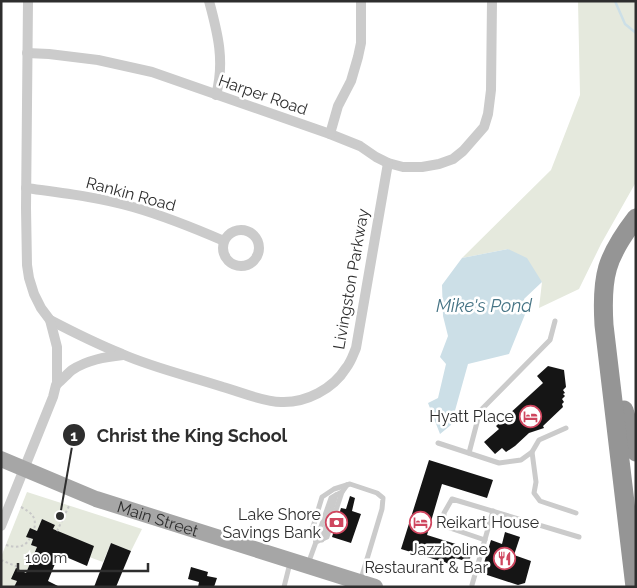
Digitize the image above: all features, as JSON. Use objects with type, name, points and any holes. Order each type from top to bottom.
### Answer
[{"type":"highway","points":[[635,587],[604,325],[603,291],[611,256],[636,218]]},
{"type":"highway","points":[[636,236],[618,266],[612,287],[611,306],[620,393],[624,414],[636,452]]},
{"type":"highway","points":[[613,405],[622,439],[636,477]]},
{"type":"main road","name":"Main Street","points":[[1,459],[96,499],[360,584]]},
{"type":"street","points":[[1,526],[57,384],[57,347],[50,320],[34,294],[27,265],[28,1]]},
{"type":"street","points":[[209,1],[216,26],[221,68],[216,95]]},
{"type":"street","points":[[330,134],[338,106],[351,82],[358,57],[361,36],[361,1]]},
{"type":"street","name":"Harper Road","points":[[27,53],[98,60],[152,72],[330,134],[360,146],[376,158],[388,163],[403,167],[422,167],[453,159],[463,151],[484,127],[490,98],[492,1]]},
{"type":"street","name":"Livingston Parkway","points":[[50,320],[123,355],[260,398],[280,402],[298,400],[310,396],[339,378],[356,348],[388,163]]},
{"type":"street","name":"Rankin Road","points":[[26,188],[66,193],[132,207],[175,221],[224,241]]},
{"type":"street","name":"Livingston Parkway","points":[[57,384],[72,370],[87,363],[100,358],[123,355]]},
{"type":"lane","points":[[469,453],[480,411],[550,340],[554,321]]},
{"type":"lane","points":[[438,443],[499,464],[521,460],[532,452],[539,440],[566,428]]},
{"type":"lane","points":[[532,452],[536,482],[534,493],[540,501],[576,513]]},
{"type":"lane","points":[[319,541],[313,527],[322,497],[334,489],[350,484],[377,493],[383,498],[382,509],[360,584]]},
{"type":"lane","points":[[319,541],[327,537],[342,492],[347,485]]},
{"type":"lane","points":[[308,566],[319,541],[331,498],[342,492]]},
{"type":"lane","points":[[485,540],[444,526],[444,513],[452,498],[579,537]]},
{"type":"lane","points":[[472,585],[493,511]]},
{"type":"lane","points":[[284,587],[290,560]]},
{"type":"path","points":[[57,531],[69,506]]},
{"type":"path","points":[[21,507],[30,512],[36,520],[34,530]]},
{"type":"path","points":[[6,545],[12,547],[24,546],[30,538]]},
{"type":"path","points":[[1,560],[18,567],[18,570]]},
{"type":"shaded area","points":[[578,1],[636,1],[636,182],[601,244],[579,289],[539,308],[542,282],[508,249],[462,258],[551,170],[580,95]]},
{"type":"shaded area","points":[[27,492],[142,529],[131,551],[111,543],[103,562],[89,557],[53,530],[55,525],[42,519],[37,531],[30,528],[27,537],[33,539],[31,545],[37,547],[26,573],[16,569],[12,579],[17,581],[14,587],[1,587],[1,557]]},
{"type":"water","name":"Mike's Pond","points":[[508,249],[527,258],[542,282],[524,299],[526,312],[509,354],[468,364],[451,425],[440,434],[428,403],[438,398],[446,364],[440,357],[448,336],[443,316],[442,285],[462,258]]},
{"type":"building","name":"Hyatt Place","points":[[548,366],[564,370],[566,387],[563,390],[565,396],[562,399],[564,402],[562,404],[563,407],[543,426],[544,428],[529,433],[506,452],[502,448],[495,454],[484,442],[499,429],[496,426],[543,383],[537,376]]},
{"type":"building","name":"Reikart House","points":[[429,460],[493,480],[487,498],[442,484],[427,535],[462,546],[461,549],[472,552],[469,562],[455,558],[453,565],[401,549]]},
{"type":"building","name":"Lake Shore Savings Bank","points":[[350,496],[355,498],[352,511],[361,514],[351,543],[332,537],[341,508],[346,509]]},
{"type":"building","points":[[42,519],[55,525],[53,529],[94,546],[87,566],[59,554],[48,581],[60,587],[14,587],[17,581],[11,579],[16,568],[26,573],[37,547],[31,545],[33,539],[26,537],[30,528],[37,531]]},
{"type":"building","name":"Jazzboline Restaurant & Bar","points":[[505,532],[520,537],[514,555],[531,561],[525,583],[518,585],[481,573],[491,540],[502,544]]},
{"type":"building","points":[[111,543],[131,551],[116,587],[94,587]]},
{"type":"building","points":[[191,567],[208,572],[207,576],[217,578],[214,587],[198,587],[199,582],[188,579]]},
{"type":"waterway","points":[[615,1],[625,24],[636,33]]},
{"type":"place","name":"Hyatt Place","points":[[530,416]]},
{"type":"place","name":"Christ the King School","points":[[60,516]]},
{"type":"place","name":"Reikart House","points":[[420,522]]},
{"type":"place","name":"Lake Shore Savings Bank","points":[[337,523]]},
{"type":"place","name":"Jazzboline Restaurant & Bar","points":[[504,558]]}]
